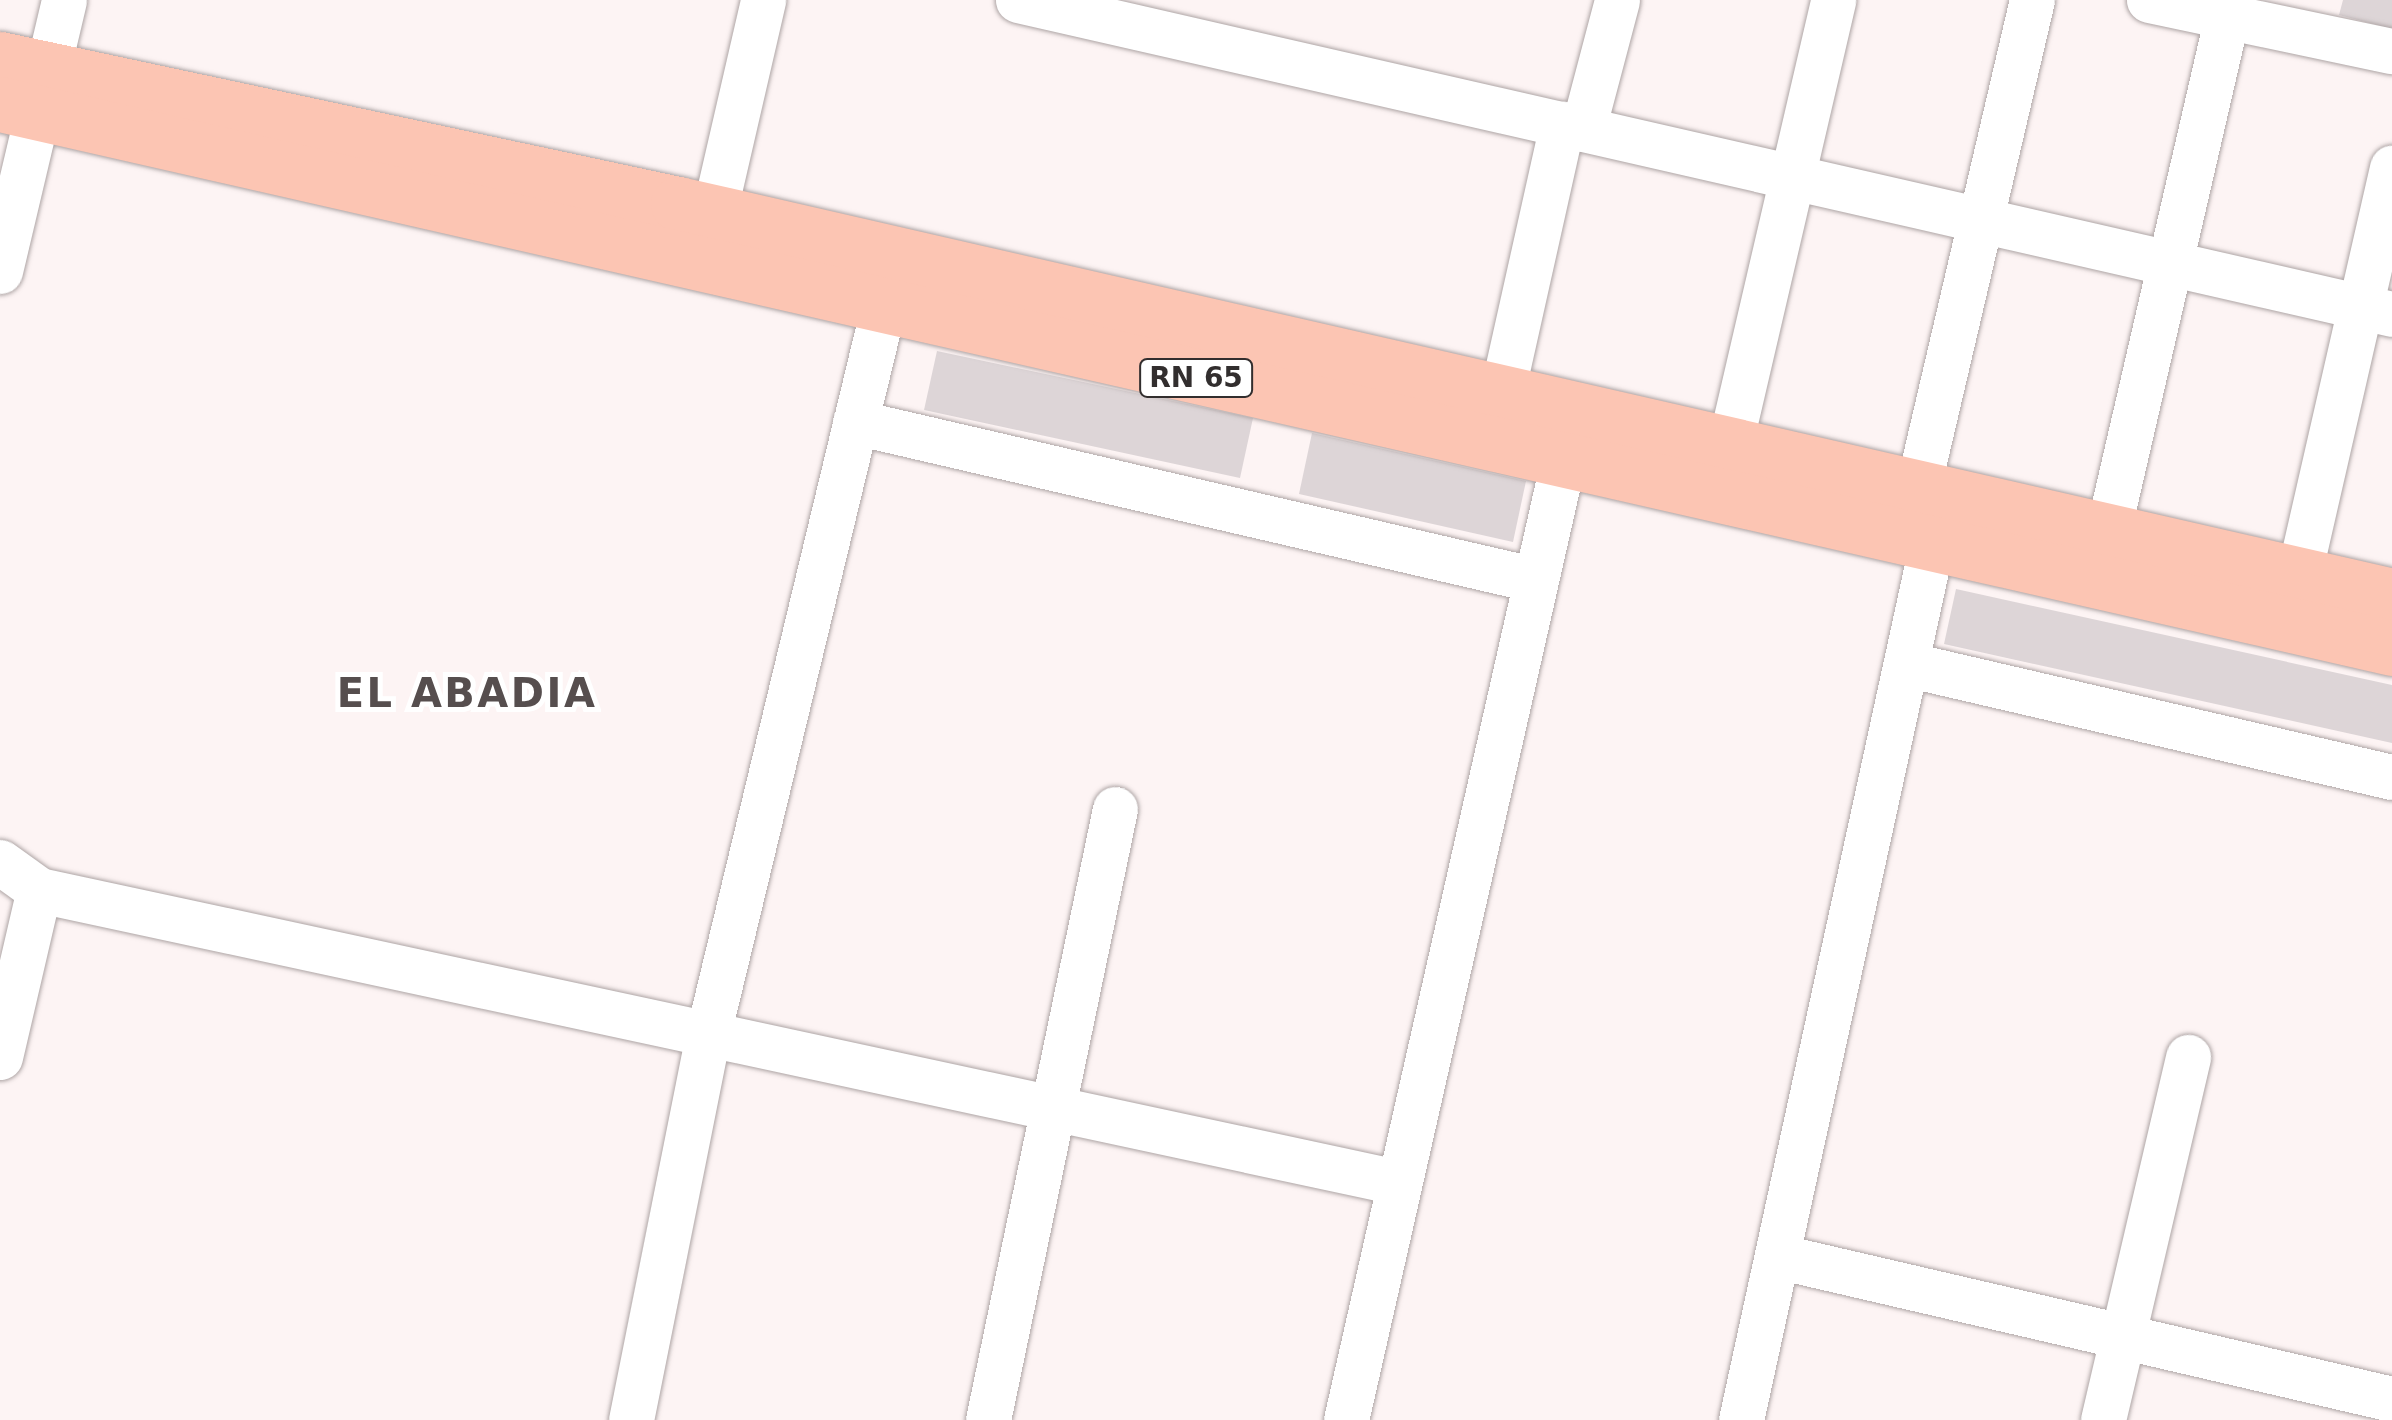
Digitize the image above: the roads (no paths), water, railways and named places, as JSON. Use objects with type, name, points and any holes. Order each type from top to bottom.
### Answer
[{"type":"main road","name":"RN 65","points":[[22,87],[714,213],[2392,596]]},
{"type":"main road","name":"RN 65","points":[[22,87],[884,306],[2392,648]]},
{"type":"street","points":[[0,271],[22,87],[64,0]]},
{"type":"street","points":[[714,213],[762,0]]},
{"type":"street","points":[[1018,0],[2376,310]]},
{"type":"street","points":[[1502,393],[1572,127],[1616,0]]},
{"type":"street","points":[[1730,444],[1833,0]]},
{"type":"street","points":[[1741,1420],[1932,546],[1930,490],[1980,220],[2032,0]]},
{"type":"street","points":[[2149,0],[2392,52]]},
{"type":"street","points":[[2108,530],[2227,16]]},
{"type":"street","points":[[2299,574],[2376,310],[2392,168]]},
{"type":"street","points":[[630,1420],[708,1030],[897,254]]},
{"type":"street","points":[[1346,1420],[1575,409]]},
{"type":"street","points":[[856,422],[1536,580]]},
{"type":"street","points":[[1906,664],[2392,777]]},
{"type":"street","points":[[988,1420],[1115,809]]},
{"type":"street","points":[[0,862],[39,890],[708,1030],[1397,1182]]},
{"type":"street","points":[[1,1045],[39,890]]},
{"type":"street","points":[[2104,1420],[2188,1057]]},
{"type":"street","points":[[1777,1256],[2392,1399]]},
{"type":"district","name":"EL ABADIA","points":[[467,693]]}]
